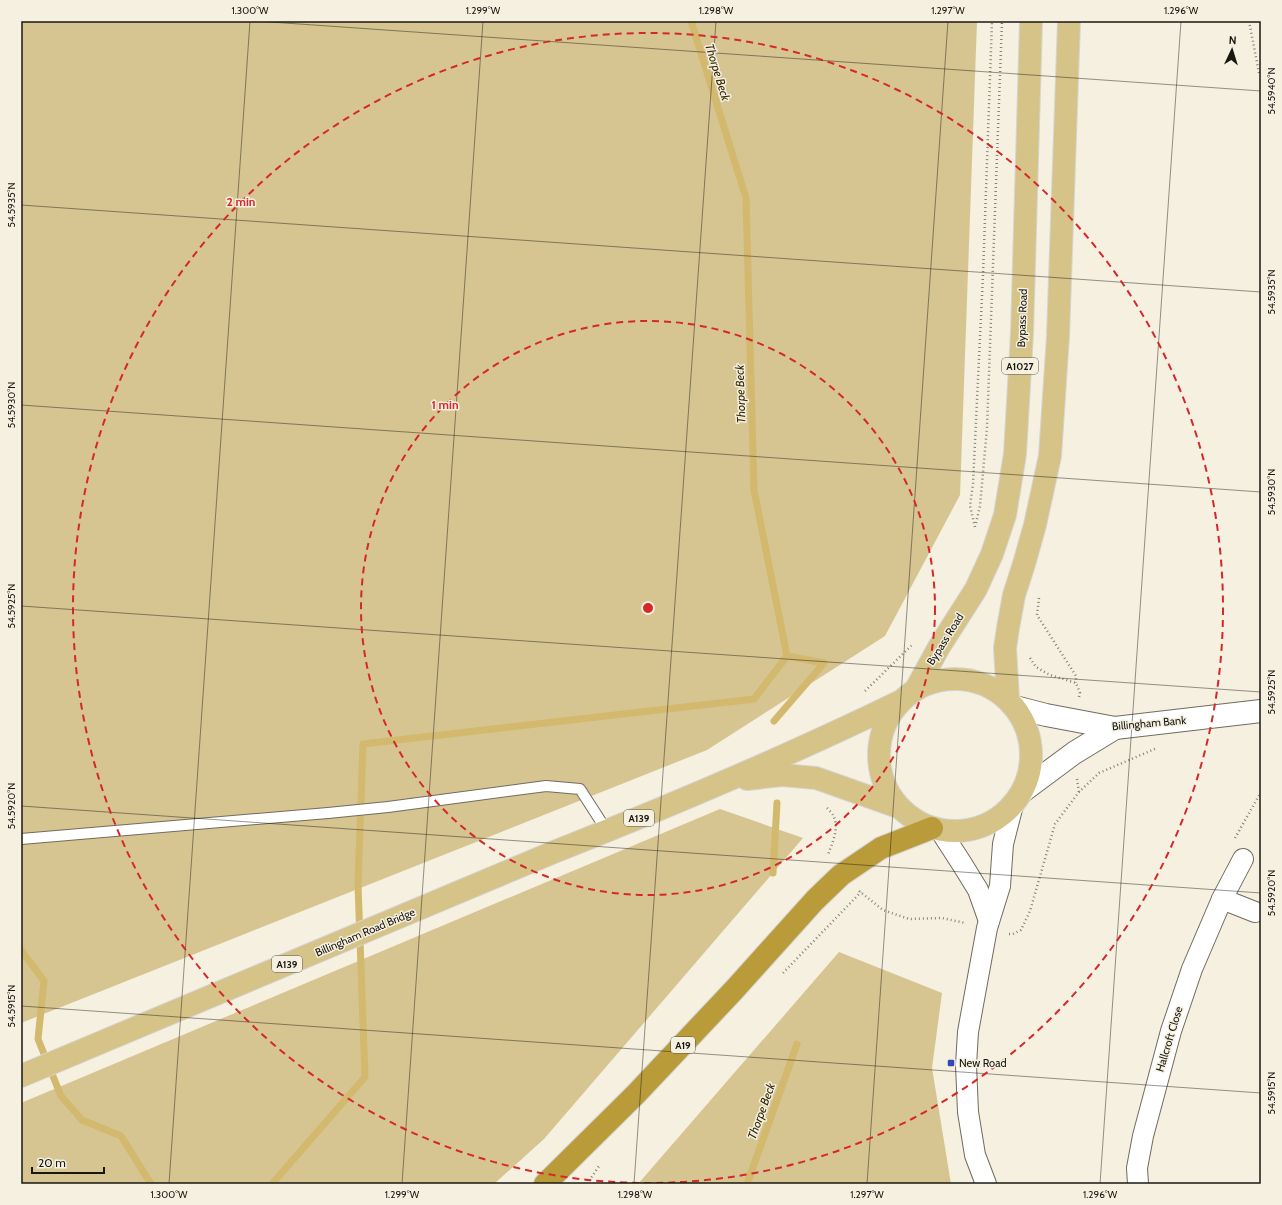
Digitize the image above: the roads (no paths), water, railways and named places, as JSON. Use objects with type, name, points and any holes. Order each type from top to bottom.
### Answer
[{"type":"highway","name":"A19","points":[[545,1184],[636,1094],[734,990],[815,900],[841,875],[881,848],[936,829]]},
{"type":"main road","name":"Bypass Road","points":[[898,807],[885,788],[878,766],[879,742],[886,720],[907,695],[976,589],[992,554],[1005,515],[1014,454],[1022,333],[1031,21]]},
{"type":"main road","points":[[1011,703],[1005,648],[1008,628],[1014,595],[1035,525],[1050,456],[1058,336],[1069,21]]},
{"type":"main road","points":[[907,695],[939,680],[964,679],[987,685],[1011,703],[1026,726],[1031,748],[1030,770],[1018,798]]},
{"type":"main road","name":"A139","points":[[608,831],[724,782],[860,721],[907,695]]},
{"type":"main road","name":"Billingham Bank","points":[[1011,703],[1046,715],[1115,728],[1261,711]]},
{"type":"main road","points":[[898,807],[913,820],[936,829],[960,832],[980,828],[998,818],[1018,798],[1074,753],[1115,728]]},
{"type":"main road","name":"A139","points":[[724,782],[782,775],[816,778],[898,807]]},
{"type":"main road","name":"Billingham Road Bridge","points":[[21,1076],[554,852],[608,831]]},
{"type":"street","points":[[986,1184],[976,1155],[968,1112],[966,1066],[968,1032],[989,921],[1000,886],[1003,844],[1018,798]]},
{"type":"street","points":[[936,829],[962,864],[978,890],[989,921]]},
{"type":"street","name":"Hallcroft Close","points":[[1138,1184],[1137,1168],[1143,1136],[1171,1030],[1192,969],[1222,899],[1244,859]]},
{"type":"street","points":[[1222,899],[1255,912]]},
{"type":"lane","points":[[21,839],[388,807],[546,786],[580,789],[608,831]]},
{"type":"waterway","name":"Thorpe Beck","points":[[691,21],[746,198],[754,490],[787,656],[824,663],[774,721]]},
{"type":"waterway","points":[[272,1184],[365,1077],[358,885],[363,744],[754,699],[787,656]]},
{"type":"waterway","name":"Thorpe Beck","points":[[773,873],[777,803]]},
{"type":"waterway","points":[[21,950],[44,981],[38,1039],[61,1096],[82,1120],[121,1136],[151,1184]]},
{"type":"waterway","name":"Thorpe Beck","points":[[747,1184],[797,1044]]},
{"type":"place","name":"New Road","points":[[951,1063]]}]
